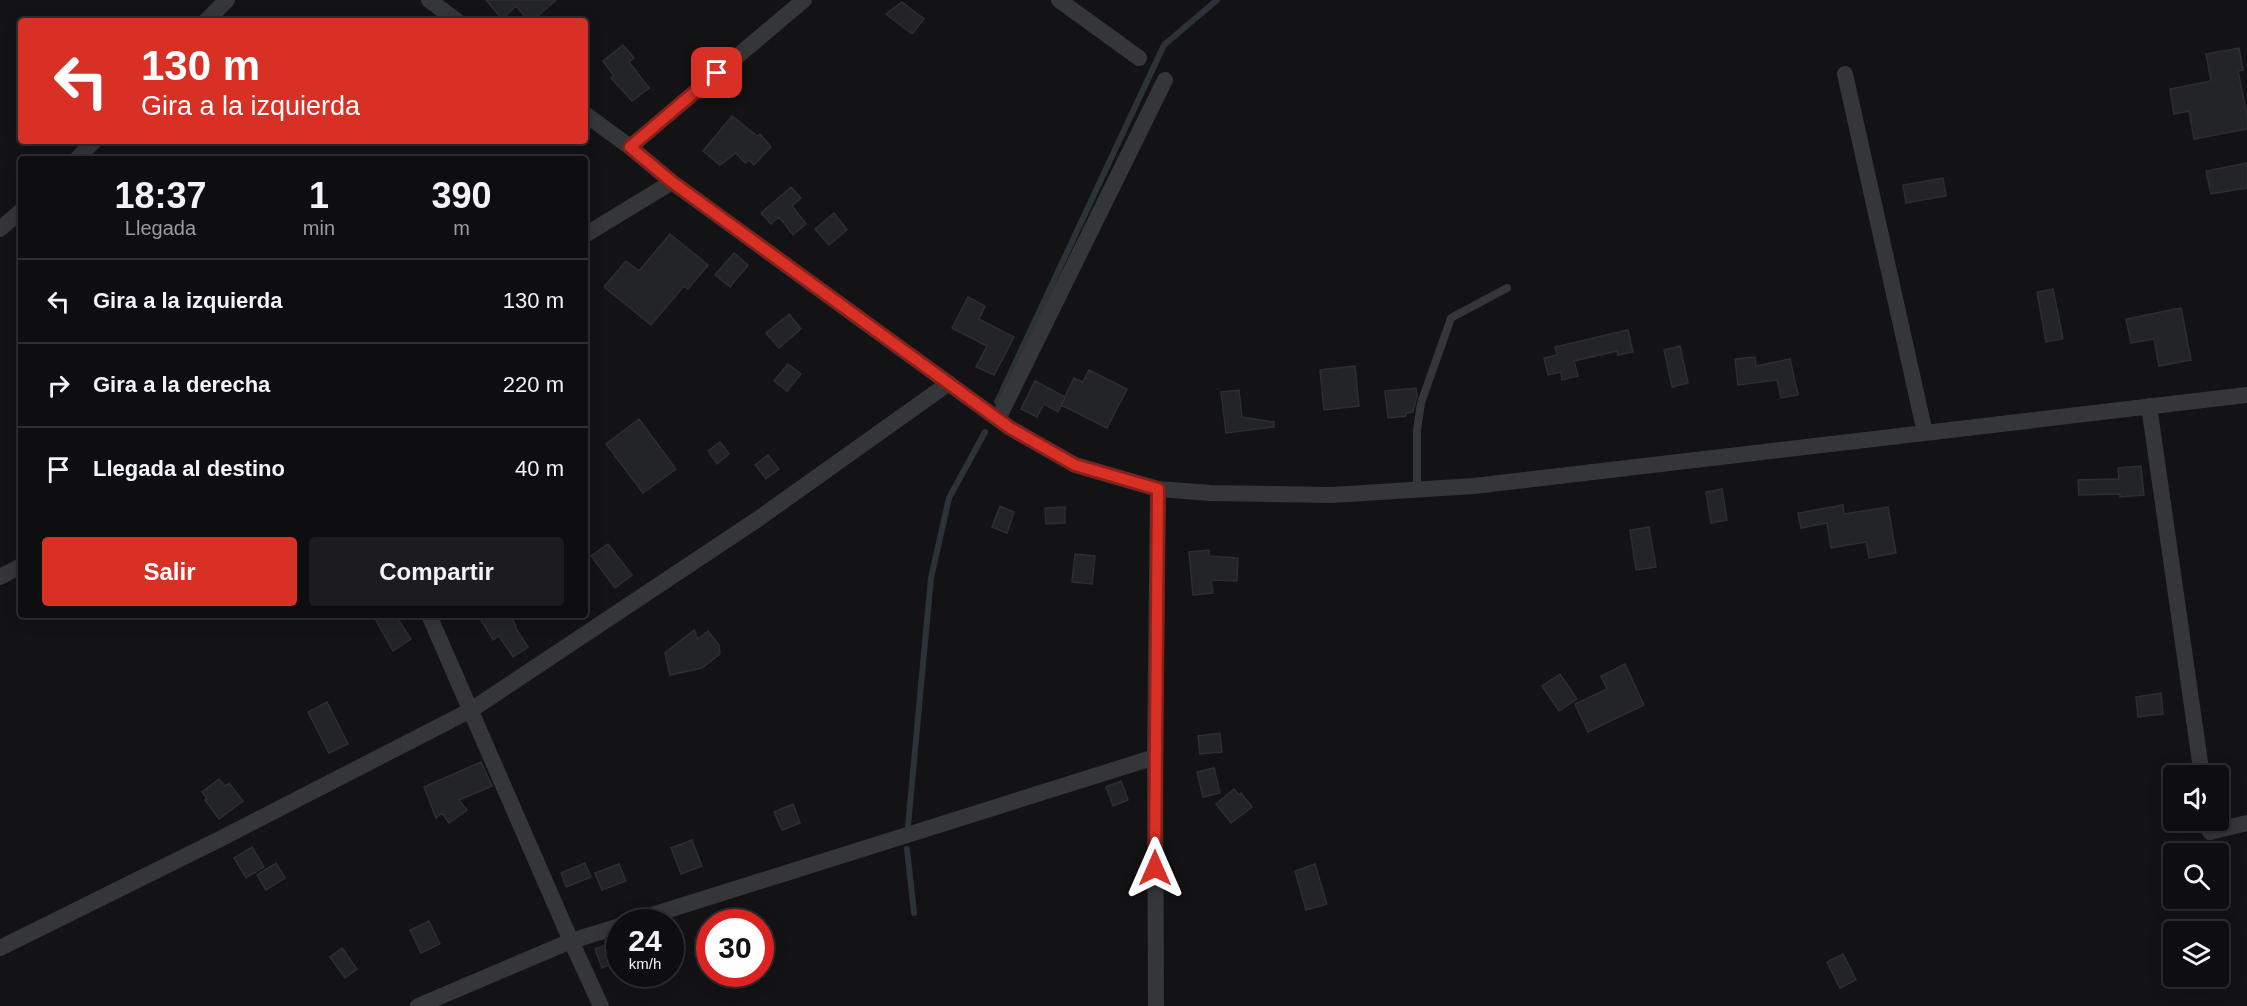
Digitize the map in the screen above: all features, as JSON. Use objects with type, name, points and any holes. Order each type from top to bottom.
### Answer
[{"type":"street","points":[[209,18],[227,0]]},
{"type":"street","points":[[429,0],[454,18]]},
{"type":"street","points":[[630,147],[804,0]]},
{"type":"street","points":[[1059,0],[1139,58]]},
{"type":"street","points":[[1845,74],[1925,433]]},
{"type":"street","points":[[998,419],[1165,80]]},
{"type":"street","points":[[588,116],[672,182],[998,419],[1075,465],[1158,489],[1210,493],[1332,495],[1474,486],[2247,395]]},
{"type":"street","points":[[80,156],[91,144]]},
{"type":"street","points":[[588,233],[672,182]]},
{"type":"street","points":[[0,229],[18,214]]},
{"type":"street","points":[[0,948],[218,840],[471,710],[758,519],[949,383]]},
{"type":"street","points":[[2149,406],[2200,765]]},
{"type":"street","points":[[1156,1006],[1155,757],[1158,489]]},
{"type":"street","points":[[0,578],[18,568]]},
{"type":"street","points":[[430,618],[601,1006]]},
{"type":"street","points":[[671,909],[1155,757]]},
{"type":"street","points":[[2229,827],[2247,823]]},
{"type":"street","points":[[418,1006],[571,941],[606,930]]},
{"type":"lane","points":[[1417,490],[1417,430],[1421,403],[1451,318],[1506,288]]},
{"type":"building","points":[[486,0],[556,0],[535,18],[526,18],[516,6],[501,18]]},
{"type":"building","points":[[902,2],[924,19],[912,34],[886,14]]},
{"type":"building","points":[[623,45],[634,58],[629,62],[649,88],[632,101],[611,78],[614,76],[603,61]]},
{"type":"building","points":[[2239,48],[2243,70],[2238,71],[2247,115],[2247,129],[2194,139],[2189,111],[2174,114],[2170,89],[2211,81],[2206,54]]},
{"type":"building","points":[[732,116],[757,136],[760,134],[771,147],[754,165],[749,160],[745,163],[736,153],[720,165],[703,151]]},
{"type":"building","points":[[2247,163],[2247,188],[2211,194],[2206,171]]},
{"type":"building","points":[[1943,178],[1946,196],[1906,203],[1903,185]]},
{"type":"building","points":[[791,187],[801,198],[792,206],[806,224],[793,235],[779,217],[771,224],[761,213]]},
{"type":"building","points":[[834,213],[847,230],[829,245],[815,229]]},
{"type":"building","points":[[670,234],[708,265],[688,289],[684,286],[651,325],[604,287],[626,261],[639,271]]},
{"type":"building","points":[[734,253],[748,265],[730,287],[715,275]]},
{"type":"building","points":[[2053,289],[2063,339],[2046,342],[2037,292]]},
{"type":"building","points":[[968,297],[985,306],[979,319],[1014,337],[994,375],[976,367],[987,346],[952,328]]},
{"type":"building","points":[[2181,308],[2191,360],[2159,366],[2154,339],[2131,343],[2126,319]]},
{"type":"building","points":[[789,314],[801,329],[779,348],[766,333]]},
{"type":"building","points":[[1628,330],[1633,352],[1618,355],[1617,351],[1574,361],[1578,376],[1562,380],[1561,372],[1548,375],[1544,358],[1557,355],[1555,347]]},
{"type":"building","points":[[1680,346],[1688,383],[1672,387],[1664,350]]},
{"type":"building","points":[[1755,357],[1756,366],[1790,359],[1798,395],[1781,398],[1777,380],[1738,385],[1735,359]]},
{"type":"building","points":[[788,364],[801,374],[787,391],[774,381]]},
{"type":"building","points":[[1355,366],[1359,406],[1324,410],[1320,370]]},
{"type":"building","points":[[1089,370],[1127,389],[1107,428],[1061,405],[1074,378],[1083,382]]},
{"type":"building","points":[[1035,381],[1065,397],[1058,412],[1044,404],[1037,417],[1021,409]]},
{"type":"building","points":[[1416,388],[1417,396],[1413,412],[1406,413],[1406,416],[1388,418],[1385,391]]},
{"type":"building","points":[[1239,390],[1242,417],[1274,422],[1274,427],[1226,433],[1221,392]]},
{"type":"building","points":[[639,419],[676,469],[643,493],[606,444]]},
{"type":"building","points":[[720,442],[729,454],[717,464],[708,451]]},
{"type":"building","points":[[768,455],[779,469],[766,479],[755,465]]},
{"type":"building","points":[[2141,466],[2144,495],[2120,497],[2120,494],[2079,495],[2078,480],[2119,479],[2118,468]]},
{"type":"building","points":[[1722,489],[1727,520],[1711,523],[1706,492]]},
{"type":"building","points":[[1843,505],[1844,514],[1888,507],[1896,553],[1869,558],[1866,542],[1831,548],[1827,523],[1801,528],[1798,513]]},
{"type":"building","points":[[1000,506],[1014,512],[1007,533],[992,527]]},
{"type":"building","points":[[1065,507],[1065,523],[1046,524],[1045,508]]},
{"type":"building","points":[[1649,527],[1656,567],[1636,570],[1630,530]]},
{"type":"building","points":[[608,544],[632,575],[615,588],[591,556]]},
{"type":"building","points":[[1209,550],[1209,556],[1238,558],[1237,581],[1211,580],[1213,593],[1193,595],[1189,552]]},
{"type":"building","points":[[1075,554],[1095,556],[1092,584],[1072,582]]},
{"type":"building","points":[[375,618],[397,618],[411,639],[393,651]]},
{"type":"building","points":[[480,618],[512,618],[528,647],[513,657],[499,636],[493,640]]},
{"type":"building","points":[[694,630],[698,639],[708,631],[719,645],[720,654],[702,668],[670,675],[665,653]]},
{"type":"building","points":[[1625,664],[1644,705],[1588,732],[1575,704],[1607,689],[1601,676]]},
{"type":"building","points":[[1560,674],[1577,699],[1559,711],[1542,686]]},
{"type":"building","points":[[2161,693],[2163,714],[2138,717],[2136,697]]},
{"type":"building","points":[[327,702],[348,744],[329,753],[308,712]]},
{"type":"building","points":[[1220,733],[1222,752],[1200,754],[1198,736]]},
{"type":"building","points":[[481,762],[492,786],[459,800],[467,810],[449,823],[442,813],[436,818],[424,787]]},
{"type":"building","points":[[1214,768],[1220,793],[1203,797],[1197,772]]},
{"type":"building","points":[[219,779],[225,786],[229,783],[243,801],[219,819],[202,792]]},
{"type":"building","points":[[1121,781],[1128,800],[1113,806],[1106,787]]},
{"type":"building","points":[[1234,789],[1239,795],[1241,793],[1252,807],[1231,823],[1216,804]]},
{"type":"building","points":[[793,804],[800,823],[782,830],[774,812]]},
{"type":"building","points":[[692,840],[702,866],[681,874],[671,848]]},
{"type":"building","points":[[252,847],[264,867],[246,878],[234,858]]},
{"type":"building","points":[[276,863],[285,878],[266,890],[257,875]]},
{"type":"building","points":[[585,863],[591,877],[566,887],[561,873]]},
{"type":"building","points":[[619,864],[626,881],[602,890],[595,873]]},
{"type":"building","points":[[1315,864],[1327,904],[1306,910],[1295,871]]},
{"type":"building","points":[[429,921],[440,944],[421,953],[410,930]]},
{"type":"building","points":[[606,945],[606,966],[602,968],[595,949]]},
{"type":"building","points":[[342,948],[357,969],[345,978],[330,957]]},
{"type":"building","points":[[1843,954],[1856,980],[1840,988],[1827,962]]},
{"type":"waterway","points":[[997,402],[1164,45],[1217,0]]},
{"type":"waterway","points":[[908,826],[931,578],[949,498],[985,432]]},
{"type":"waterway","points":[[907,849],[914,913]]},
{"type":"route","points":[[717,73],[630,147],[672,182],[1010,428],[1075,465],[1158,489],[1155,868]]}]
